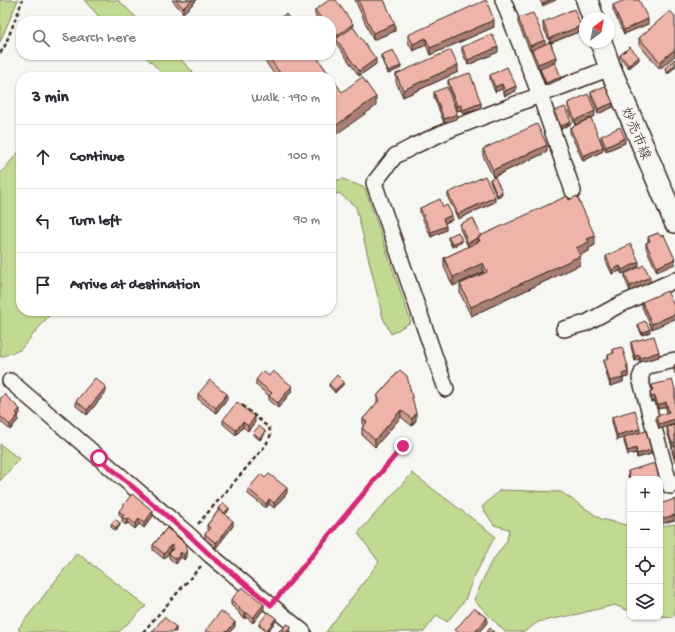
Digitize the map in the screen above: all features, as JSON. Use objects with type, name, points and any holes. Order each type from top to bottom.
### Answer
[{"type":"main road","points":[[587,0],[591,12]]},
{"type":"main road","name":"妙売市線","points":[[603,48],[610,68],[675,220]]},
{"type":"street","points":[[503,0],[540,95],[573,191]]},
{"type":"street","points":[[446,389],[374,184],[396,156],[416,145],[610,68]]},
{"type":"street","points":[[564,329],[586,323],[619,305],[675,280]]},
{"type":"street","points":[[670,486],[640,378],[643,370],[648,366],[675,360]]},
{"type":"street","points":[[10,381],[189,535],[210,555],[303,632]]},
{"type":"path","points":[[17,16],[22,0]]},
{"type":"path","points":[[0,54],[4,48],[16,18]]},
{"type":"path","points":[[189,535],[266,445],[271,434],[269,428],[241,404]]},
{"type":"path","points":[[271,605],[403,446]]},
{"type":"path","points":[[143,632],[210,555]]},
{"type":"green space","points":[[0,0],[18,0],[0,42]]},
{"type":"green space","points":[[84,0],[118,0],[135,16],[98,16]]},
{"type":"green space","points":[[149,60],[181,60],[193,72],[161,72]]},
{"type":"green space","points":[[16,155],[16,316],[49,316],[20,350],[0,357],[0,174]]},
{"type":"green space","points":[[343,179],[365,188],[411,322],[391,334],[383,318],[356,207],[339,193],[336,194],[336,180]]},
{"type":"green space","points":[[0,444],[19,459],[0,481]]},
{"type":"green space","points":[[412,473],[495,536],[472,581],[465,600],[447,622],[437,615],[424,632],[326,632],[379,562],[358,533]]},
{"type":"green space","points":[[500,490],[561,492],[601,519],[627,525],[627,610],[614,605],[538,622],[524,632],[505,632],[474,600],[490,564],[507,541],[509,529],[494,525],[482,507]]},
{"type":"green space","points":[[675,524],[675,615],[672,617],[663,616],[663,526]]},
{"type":"green space","points":[[77,553],[146,606],[119,632],[22,632],[18,629]]},
{"type":"building","points":[[176,0],[192,0],[183,8]]},
{"type":"building","points":[[329,0],[336,0],[353,24],[336,36],[336,16],[319,16],[315,10]]},
{"type":"building","points":[[358,0],[384,0],[395,24],[373,33]]},
{"type":"building","points":[[486,0],[494,20],[430,48],[426,38],[413,44],[408,35]]},
{"type":"building","points":[[540,0],[550,0],[542,4]]},
{"type":"building","points":[[625,0],[639,0],[648,19],[624,30],[613,5]]},
{"type":"building","points":[[574,9],[579,21],[579,27],[550,38],[543,22]]},
{"type":"building","points":[[670,11],[675,16],[675,49],[660,62],[639,38]]},
{"type":"building","points":[[533,13],[545,40],[530,46],[518,18]]},
{"type":"building","points":[[353,27],[376,59],[359,71],[336,39]]},
{"type":"building","points":[[492,34],[498,47],[468,60],[462,47]]},
{"type":"building","points":[[550,42],[556,57],[538,64],[532,50]]},
{"type":"building","points":[[630,47],[639,57],[629,65],[620,55]]},
{"type":"building","points":[[393,50],[401,66],[388,71],[381,55]]},
{"type":"building","points":[[451,50],[458,65],[403,90],[396,74]]},
{"type":"building","points":[[675,59],[675,65],[668,71],[665,68]]},
{"type":"building","points":[[271,60],[319,60],[327,72],[279,72]]},
{"type":"building","points":[[555,63],[561,77],[546,83],[540,69]]},
{"type":"building","points":[[507,67],[516,86],[505,91],[502,84],[495,87],[490,75]]},
{"type":"building","points":[[470,73],[481,103],[463,110],[461,105],[457,106],[448,80]]},
{"type":"building","points":[[362,77],[376,97],[336,125],[336,84],[342,92]]},
{"type":"building","points":[[605,86],[613,103],[598,109],[591,92]]},
{"type":"building","points":[[447,87],[457,114],[444,119],[434,92]]},
{"type":"building","points":[[588,94],[595,111],[575,120],[568,103]]},
{"type":"building","points":[[565,107],[571,122],[561,126],[554,111]]},
{"type":"building","points":[[591,118],[603,147],[583,156],[570,128]]},
{"type":"building","points":[[537,124],[547,145],[493,170],[483,149]]},
{"type":"building","points":[[620,127],[625,138],[606,147],[601,136]]},
{"type":"building","points":[[485,176],[495,197],[458,214],[448,193]]},
{"type":"building","points":[[495,177],[502,192],[497,195],[490,179]]},
{"type":"building","points":[[567,196],[569,200],[577,196],[595,236],[587,239],[589,242],[576,248],[580,256],[471,307],[460,284],[487,272],[483,263],[453,277],[444,258],[480,241],[478,237]]},
{"type":"building","points":[[440,199],[443,207],[447,205],[452,215],[443,219],[446,226],[431,232],[420,208]]},
{"type":"building","points":[[473,218],[481,236],[468,243],[460,224]]},
{"type":"building","points":[[458,232],[462,240],[452,244],[448,237]]},
{"type":"building","points":[[658,233],[660,236],[664,235],[675,259],[657,267],[646,243],[650,241],[648,237]]},
{"type":"building","points":[[631,244],[639,262],[622,270],[620,266],[612,270],[606,256]]},
{"type":"building","points":[[644,265],[650,277],[630,286],[625,274]]},
{"type":"building","points":[[667,291],[675,308],[675,314],[652,324],[642,302]]},
{"type":"building","points":[[645,321],[650,329],[642,333],[638,324]]},
{"type":"building","points":[[654,336],[659,352],[640,358],[640,355],[635,356],[631,342]]},
{"type":"building","points":[[622,347],[628,366],[626,366],[628,372],[622,374],[623,378],[610,381],[604,360],[609,358],[608,355],[614,353],[613,349]]},
{"type":"building","points":[[400,370],[407,376],[416,413],[412,419],[401,410],[375,440],[362,428],[367,422],[363,419],[380,399],[377,396]]},
{"type":"building","points":[[263,371],[269,376],[273,371],[292,386],[278,403],[269,396],[272,393],[256,380]]},
{"type":"building","points":[[337,375],[344,382],[335,390],[329,384]]},
{"type":"building","points":[[95,378],[106,387],[87,410],[76,401]]},
{"type":"building","points":[[210,380],[227,394],[216,408],[198,394]]},
{"type":"building","points":[[672,380],[675,389],[675,419],[659,424],[656,416],[669,412],[666,402],[658,405],[655,396],[651,397],[650,391],[653,390],[652,385]]},
{"type":"building","points":[[4,394],[20,409],[16,413],[18,415],[10,425],[0,416],[0,399]]},
{"type":"building","points":[[237,402],[255,417],[248,426],[243,422],[236,430],[223,420]]},
{"type":"building","points":[[635,410],[640,429],[617,435],[612,417]]},
{"type":"building","points":[[675,425],[675,442],[672,443],[667,427]]},
{"type":"building","points":[[259,426],[265,431],[260,438],[253,433]]},
{"type":"building","points":[[646,431],[651,450],[637,454],[636,448],[628,451],[624,437]]},
{"type":"building","points":[[675,446],[675,457],[672,447]]},
{"type":"building","points":[[655,463],[658,476],[629,476],[628,471]]},
{"type":"building","points":[[261,474],[265,478],[269,474],[287,488],[274,503],[269,499],[266,504],[248,489]]},
{"type":"building","points":[[132,494],[153,511],[144,523],[139,519],[135,524],[128,518],[126,520],[122,517],[124,515],[119,511]]},
{"type":"building","points":[[675,499],[675,515],[663,518],[663,503]]},
{"type":"building","points":[[223,503],[229,508],[224,513],[218,508]]},
{"type":"building","points":[[219,510],[233,521],[216,543],[205,534],[210,528],[207,525]]},
{"type":"building","points":[[115,519],[120,523],[116,528],[111,524]]},
{"type":"building","points":[[167,528],[187,545],[185,548],[187,550],[184,555],[181,552],[176,559],[169,554],[174,547],[171,545],[164,554],[153,545]]},
{"type":"building","points":[[242,587],[264,604],[253,618],[246,612],[245,614],[231,600]]},
{"type":"building","points":[[474,608],[487,618],[475,632],[458,632],[455,630]]},
{"type":"building","points":[[221,611],[235,622],[227,632],[206,632],[205,631]]},
{"type":"building","points":[[268,612],[276,618],[267,630],[259,624]]},
{"type":"building","points":[[164,617],[176,627],[173,632],[152,632]]},
{"type":"building","points":[[287,624],[291,626],[286,632],[283,629]]},
{"type":"building","points":[[490,628],[494,632],[487,632]]},
{"type":"building","points":[[281,629],[285,632],[278,632]]},
{"type":"route","points":[[99,458],[189,535],[210,555],[271,605],[403,446]]}]
